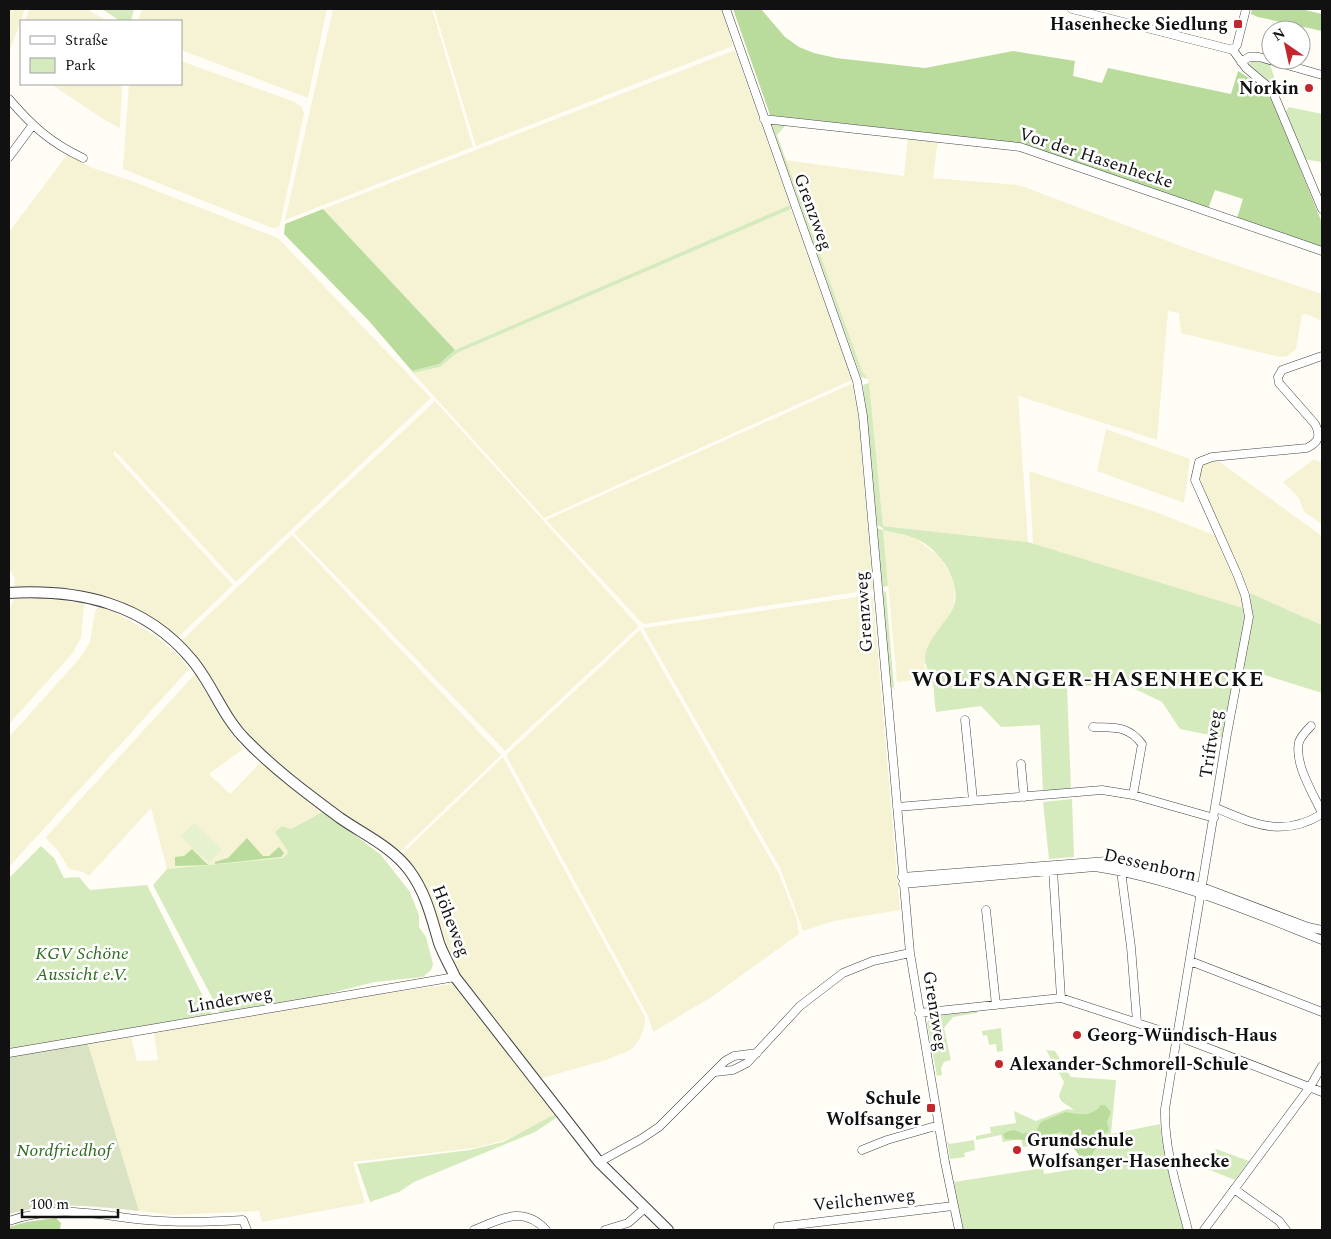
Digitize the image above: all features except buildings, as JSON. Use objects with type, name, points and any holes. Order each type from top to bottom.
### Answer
[{"type":"street","name":"Grenzweg","points":[[726,9],[857,381],[863,425],[910,953],[953,1206],[959,1230]]},
{"type":"street","points":[[1072,9],[1233,50],[1246,68],[1272,90],[1322,209]]},
{"type":"street","points":[[1233,50],[1237,45],[1246,9]]},
{"type":"street","points":[[1242,62],[1250,58],[1258,58],[1322,75]]},
{"type":"street","points":[[9,99],[32,126],[59,147],[83,158]]},
{"type":"street","name":"Vor der Hasenhecke","points":[[764,119],[1020,147],[1322,251]]},
{"type":"street","points":[[9,157],[32,126]]},
{"type":"street","name":"Triftweg","points":[[1188,1230],[1171,1161],[1165,1122],[1167,1096],[1249,617],[1245,595],[1237,574],[1195,480],[1196,467],[1199,462],[1212,457],[1307,448],[1313,445],[1318,439],[1319,432],[1315,424],[1279,384],[1278,376],[1282,370],[1322,356]]},
{"type":"street","name":"Höheweg","points":[[9,593],[42,591],[69,593],[118,605],[146,620],[169,637],[193,661],[228,720],[246,741],[340,817],[397,856],[422,888],[440,944],[455,977],[599,1162],[644,1209],[668,1230]]},
{"type":"street","points":[[965,720],[973,800]]},
{"type":"street","points":[[1216,808],[1246,821],[1277,827],[1298,826],[1322,814],[1302,769],[1298,753],[1299,740],[1311,726]]},
{"type":"street","points":[[1093,728],[1125,729],[1131,731],[1142,744],[1133,795]]},
{"type":"street","points":[[1021,764],[1024,797]]},
{"type":"street","points":[[897,807],[1102,790],[1133,795],[1214,818]]},
{"type":"street","name":"Dessenborn","points":[[903,881],[1107,861],[1202,890],[1308,927],[1322,928]]},
{"type":"street","name":"Dessenborn","points":[[903,881],[1095,867],[1121,871],[1202,890],[1322,940]]},
{"type":"street","points":[[1054,870],[1061,998]]},
{"type":"street","points":[[1121,871],[1131,947],[1137,1022]]},
{"type":"street","points":[[986,910],[996,1005]]},
{"type":"street","points":[[714,1072],[726,1072],[740,1068],[814,993],[843,973],[873,960],[910,953]]},
{"type":"street","points":[[1190,961],[1322,1012]]},
{"type":"street","name":"Linderweg","points":[[9,1053],[455,977]]},
{"type":"street","points":[[919,1013],[1061,998],[1177,1036],[1322,1092]]},
{"type":"street","points":[[599,1162],[642,1139],[659,1127],[714,1072],[734,1056],[757,1052]]},
{"type":"street","points":[[1204,1230],[1310,1088],[1322,1066]]},
{"type":"street","points":[[862,1150],[887,1140],[939,1125]]},
{"type":"street","points":[[1234,1189],[1279,1221],[1286,1230]]},
{"type":"street","name":"Veilchenweg","points":[[778,1226],[953,1206]]},
{"type":"street","points":[[605,1230],[628,1223],[644,1209]]},
{"type":"street","points":[[9,1221],[63,1211],[169,1222],[243,1220],[247,1230]]},
{"type":"street","points":[[474,1230],[516,1216],[524,1216],[534,1219],[546,1230]]},
{"type":"shaded area","points":[[9,9],[25,9],[20,20],[9,53]]},
{"type":"shaded area","points":[[29,9],[87,9],[105,20],[25,20]]},
{"type":"shaded area","points":[[142,9],[327,9],[308,98],[182,50],[182,20],[138,20]]},
{"type":"shaded area","points":[[333,9],[432,9],[473,147],[285,220]]},
{"type":"shaded area","points":[[434,9],[722,9],[733,46],[476,146]]},
{"type":"shaded area","points":[[735,50],[790,205],[455,350],[323,209]]},
{"type":"shaded area","points":[[182,61],[295,102],[302,107],[304,114],[280,225],[277,228],[272,228],[123,169],[129,85],[182,85]]},
{"type":"shaded area","points":[[52,85],[122,85],[120,128],[103,119]]},
{"type":"shaded area","points":[[908,136],[938,139],[933,178],[1019,185],[1197,252],[1322,294],[1322,321],[1306,314],[1302,315],[1296,349],[1288,356],[1279,357],[1181,333],[1179,313],[1168,311],[1157,440],[1018,396],[1028,542],[883,526],[868,379],[862,371],[785,160],[904,176]]},
{"type":"shaded area","points":[[67,155],[93,168],[129,180],[278,238],[431,398],[236,582],[115,451],[113,454],[233,585],[178,637],[150,615],[119,602],[70,589],[14,588],[15,579],[9,568],[9,232]]},
{"type":"shaded area","points":[[791,209],[852,380],[544,518],[413,373],[440,367],[457,353]]},
{"type":"shaded area","points":[[851,384],[853,385],[858,415],[873,589],[871,590],[645,624],[641,622],[546,520]]},
{"type":"shaded area","points":[[435,401],[638,627],[505,751],[294,533]]},
{"type":"shaded area","points":[[1106,429],[1190,459],[1184,503],[1097,471]]},
{"type":"shaded area","points":[[1314,459],[1322,463],[1322,524],[1304,512],[1299,498],[1283,482]]},
{"type":"shaded area","points":[[1217,460],[1322,536],[1322,625],[1250,593],[1198,480],[1200,465],[1208,461]]},
{"type":"shaded area","points":[[1029,471],[1156,512],[1214,535],[1241,595],[1243,608],[1033,544]]},
{"type":"shaded area","points":[[883,530],[915,538],[939,556],[952,577],[955,589],[953,607],[924,665],[931,678],[897,682]]},
{"type":"shaded area","points":[[292,535],[501,755],[400,852],[342,814],[249,738],[232,718],[181,641]]},
{"type":"shaded area","points":[[870,595],[873,597],[900,910],[834,921],[803,931],[781,870],[643,628]]},
{"type":"shaded area","points":[[38,598],[84,603],[81,638],[72,654],[9,724],[9,610],[14,599]]},
{"type":"shaded area","points":[[104,606],[153,634],[179,656],[189,669],[9,867],[9,737],[80,658],[90,642],[95,611],[99,607]]},
{"type":"shaded area","points":[[640,630],[778,872],[796,917],[799,934],[710,998],[653,1032],[648,1016],[506,755]]},
{"type":"shaded area","points":[[195,674],[222,720],[243,749],[209,774],[230,794],[261,762],[324,811],[291,829],[286,828],[275,832],[288,853],[283,858],[167,869],[151,808],[89,876],[83,872],[69,869],[57,849],[46,837]]},
{"type":"shaded area","points":[[503,757],[645,1017],[644,1028],[633,1048],[606,1060],[539,1079],[457,976],[425,886],[412,864],[402,854]]},
{"type":"shaded area","points":[[452,984],[549,1105],[553,1112],[551,1117],[503,1141],[474,1148],[353,1162],[365,1203],[262,1222],[259,1211],[171,1215],[139,1211],[87,1041],[131,1036],[137,1061],[158,1060],[154,1033],[311,1004]]},
{"type":"green space","points":[[102,9],[134,9],[131,20],[118,20]]},
{"type":"green space","points":[[733,9],[761,9],[785,37],[799,47],[836,58],[925,68],[1013,51],[1075,61],[1073,76],[1102,83],[1108,68],[1231,94],[1238,71],[1257,83],[1273,101],[1322,223],[1322,248],[1237,218],[1243,199],[1215,190],[1208,209],[1017,143],[770,115]]},
{"type":"green space","points":[[1252,9],[1301,9],[1322,14],[1322,31],[1311,29],[1311,20],[1272,20],[1251,14]]},
{"type":"green space","points":[[1252,61],[1261,62],[1261,70],[1272,70],[1280,96],[1277,96],[1267,81],[1248,65]]},
{"type":"green space","points":[[1289,107],[1322,114],[1321,162],[1303,159],[1285,112]]},
{"type":"green space","points":[[777,124],[786,125],[777,135],[862,371],[868,379],[861,377],[772,126]]},
{"type":"green space","points":[[790,205],[791,209],[457,353],[440,367],[413,373],[412,371],[439,364],[455,350]]},
{"type":"green space","points":[[323,209],[455,350],[439,364],[412,371],[369,321],[284,234],[285,224]]},
{"type":"green space","points":[[869,383],[883,526],[1028,542],[1243,608],[1251,605],[1250,593],[1322,625],[1322,693],[1236,666],[1224,738],[1180,729],[1162,702],[1131,687],[1096,685],[1067,688],[1071,789],[1043,792],[1040,725],[1001,727],[981,706],[936,712],[933,685],[925,656],[928,646],[954,605],[956,595],[954,585],[946,565],[931,548],[914,538],[883,530],[883,528],[877,525],[863,385]]},
{"type":"green space","points":[[877,528],[883,530],[888,586],[882,587]]},
{"type":"green space","points":[[882,590],[886,592],[894,687],[889,688]]},
{"type":"green space","points":[[1072,799],[1074,857],[1049,859],[1043,802]]},
{"type":"green space","points":[[324,811],[381,855],[410,892],[419,915],[419,927],[426,937],[433,964],[431,970],[423,977],[375,982],[307,999],[224,1013],[219,1011],[153,885],[167,869],[283,858],[288,853],[275,832],[282,826],[291,829]]},
{"type":"green space","points":[[194,823],[222,850],[209,863],[181,837]]},
{"type":"green space","points":[[247,838],[263,856],[269,856],[279,847],[284,853],[281,857],[215,864],[215,862],[228,858]]},
{"type":"green space","name":"KGV Schöne Aussicht e.V.","points":[[41,846],[54,858],[64,878],[79,877],[90,890],[147,885],[212,1014],[9,1049],[9,878]]},
{"type":"green space","points":[[192,849],[208,865],[175,866],[175,857],[184,856]]},
{"type":"green space","points":[[977,1011],[977,1013],[953,1017],[944,1028],[951,1060],[944,1062],[941,1068],[942,1075],[937,1076],[927,1022],[935,1016]]},
{"type":"green space","points":[[1001,1028],[1003,1051],[997,1052],[996,1044],[989,1045],[987,1035],[983,1036],[982,1031]]},
{"type":"green space","name":"Nordfriedhof","points":[[87,1041],[139,1211],[90,1206],[58,1206],[42,1207],[9,1214],[9,1055]]},
{"type":"green space","points":[[1046,1050],[1055,1051],[1071,1077],[1116,1080],[1111,1134],[1160,1124],[1162,1140],[1164,1139],[1185,1230],[963,1230],[954,1182],[1043,1168],[1044,1174],[1089,1167],[1081,1132],[1029,1141],[1029,1146],[1023,1147],[1021,1139],[1003,1142],[1001,1135],[976,1140],[976,1136],[991,1133],[990,1127],[1016,1123],[1014,1111],[1036,1121],[1067,1109],[1074,1110],[1061,1101],[1059,1096],[1064,1082]]},
{"type":"green space","points":[[1101,1105],[1105,1105],[1111,1112],[1107,1122],[1109,1129],[1108,1132],[1102,1134],[1089,1160],[1085,1163],[1061,1132],[1026,1140],[1005,1139],[1003,1134],[1012,1130],[1022,1134],[1037,1130],[1040,1123],[1065,1112],[1089,1113]]},
{"type":"green space","points":[[555,1114],[556,1118],[535,1132],[414,1182],[399,1192],[370,1202],[357,1164],[470,1150],[503,1142]]},
{"type":"green space","points":[[947,1140],[949,1144],[974,1140],[975,1150],[964,1153],[965,1157],[950,1159]]},
{"type":"green space","points":[[1216,1149],[1249,1161],[1235,1180],[1205,1168]]},
{"type":"green space","points":[[56,1218],[61,1223],[60,1230],[9,1230],[9,1227],[26,1222]]},
{"type":"place","name":"Hasenhecke Siedlung","points":[[1238,24]]},
{"type":"place","name":"Norkin","points":[[1309,88]]},
{"type":"place","name":"Georg-Wündisch-Haus","points":[[1077,1035]]},
{"type":"place","name":"Alexander-Schmorell-Schule","points":[[999,1064]]},
{"type":"place","name":"Schule Wolfsanger","points":[[931,1108]]},
{"type":"place","name":"Grundschule Wolfsanger-Hasenhecke","points":[[1017,1150]]},
{"type":"district","name":"WOLFSANGER-HASENHECKE","points":[[1088,679]]}]
